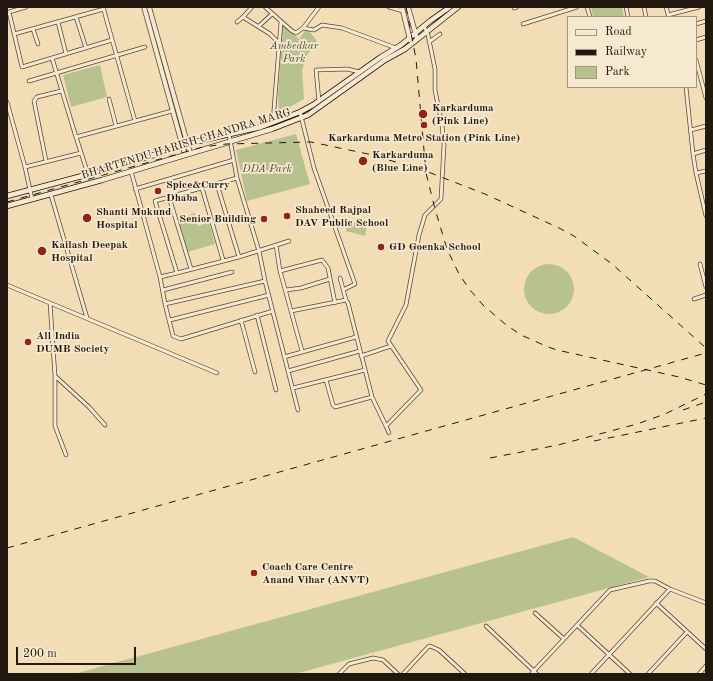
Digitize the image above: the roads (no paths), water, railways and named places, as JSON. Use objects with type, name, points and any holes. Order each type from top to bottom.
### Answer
[{"type":"main road","name":"BHARTENDU HARISH CHANDRA MARG","points":[[7,196],[88,174],[188,144],[261,127],[273,122],[301,115],[410,38],[450,7]]},
{"type":"main road","name":"BHARTENDU HARISH CHANDRA MARG","points":[[7,206],[51,195],[272,129],[324,105],[385,60],[406,49],[458,7]]},
{"type":"street","points":[[26,7],[9,12],[22,66],[112,40]]},
{"type":"street","points":[[144,7],[172,111],[183,146],[188,154]]},
{"type":"street","points":[[149,7],[188,144],[188,154]]},
{"type":"street","points":[[237,22],[252,7]]},
{"type":"street","points":[[265,7],[294,33],[298,33],[303,28],[319,7]]},
{"type":"street","points":[[389,7],[402,9],[411,44]]},
{"type":"street","points":[[408,7],[418,39]]},
{"type":"street","points":[[523,24],[577,7]]},
{"type":"street","points":[[666,7],[669,16],[699,7]]},
{"type":"street","points":[[681,7],[683,12]]},
{"type":"street","points":[[14,34],[103,8],[135,121]]},
{"type":"street","points":[[259,26],[272,14]]},
{"type":"street","points":[[76,17],[86,48]]},
{"type":"street","points":[[243,17],[259,26],[279,43]]},
{"type":"street","points":[[58,22],[66,54]]},
{"type":"street","points":[[273,122],[281,22]]},
{"type":"street","points":[[303,28],[314,30],[322,25],[342,28],[396,48]]},
{"type":"street","points":[[386,426],[421,390],[388,342],[406,305],[418,235],[425,215],[441,199],[444,145],[442,125],[435,90],[435,69],[424,26]]},
{"type":"street","points":[[34,28],[38,44]]},
{"type":"street","points":[[429,42],[440,34]]},
{"type":"street","points":[[29,80],[116,54],[146,47]]},
{"type":"street","points":[[52,58],[88,174]]},
{"type":"street","points":[[697,64],[706,98]]},
{"type":"street","points":[[319,101],[316,70],[347,69],[360,72]]},
{"type":"street","points":[[686,88],[693,154],[706,216]]},
{"type":"street","points":[[46,161],[34,101],[37,97],[61,91]]},
{"type":"street","points":[[109,99],[116,126]]},
{"type":"street","points":[[7,102],[25,167],[32,199]]},
{"type":"street","points":[[76,137],[172,111]]},
{"type":"street","points":[[301,115],[314,168],[355,284],[343,290]]},
{"type":"street","points":[[691,130],[706,126]]},
{"type":"street","points":[[229,134],[232,141],[237,178],[259,251],[265,281],[298,410]]},
{"type":"street","points":[[693,154],[706,150]]},
{"type":"street","points":[[25,167],[81,153]]},
{"type":"street","points":[[135,189],[234,160]]},
{"type":"street","points":[[696,173],[706,170]]},
{"type":"street","points":[[131,171],[160,277],[165,304],[174,336],[176,338],[181,339],[273,311]]},
{"type":"street","points":[[177,273],[155,202],[157,200],[237,178]]},
{"type":"street","points":[[218,184],[239,257]]},
{"type":"street","points":[[202,188],[224,260]]},
{"type":"street","points":[[51,195],[86,318]]},
{"type":"street","points":[[169,197],[191,269]]},
{"type":"street","points":[[160,277],[239,257],[289,241]]},
{"type":"street","points":[[276,245],[280,271],[302,352]]},
{"type":"street","points":[[280,271],[322,260],[328,268],[335,303]]},
{"type":"street","points":[[700,264],[706,287]]},
{"type":"street","points":[[162,290],[232,272]]},
{"type":"street","points":[[340,278],[346,300],[348,302],[372,397],[389,433]]},
{"type":"street","points":[[286,290],[300,288],[330,279]]},
{"type":"street","points":[[165,304],[265,281]]},
{"type":"street","points":[[7,285],[217,373]]},
{"type":"street","points":[[170,320],[269,295]]},
{"type":"street","points":[[694,299],[706,295]]},
{"type":"street","points":[[291,311],[346,300]]},
{"type":"street","points":[[50,303],[55,376],[56,426],[66,455]]},
{"type":"street","points":[[257,315],[276,390]]},
{"type":"street","points":[[241,320],[255,372]]},
{"type":"street","points":[[284,357],[356,337]]},
{"type":"street","points":[[361,356],[391,346]]},
{"type":"street","points":[[288,372],[360,351]]},
{"type":"street","points":[[293,388],[365,370]]},
{"type":"street","points":[[55,376],[89,407],[105,425]]},
{"type":"street","points":[[326,380],[333,405],[335,407],[372,397]]},
{"type":"street","points":[[486,626],[534,673],[610,590],[652,581],[706,603]]},
{"type":"street","points":[[591,674],[670,589]]},
{"type":"street","points":[[656,603],[706,649]]},
{"type":"street","points":[[535,613],[564,639]]},
{"type":"street","points":[[577,625],[630,674]]},
{"type":"street","points":[[648,674],[687,632]]},
{"type":"street","points":[[403,674],[430,646],[439,650],[465,674]]},
{"type":"street","points":[[339,674],[349,664],[373,658],[383,660],[398,674]]},
{"type":"street","points":[[698,674],[706,666]]},
{"type":"railway","points":[[406,7],[416,59],[426,173],[447,249],[459,274],[470,290],[483,305],[505,324],[521,335],[548,347],[679,377],[706,385]]},
{"type":"railway","points":[[7,202],[203,147],[226,144],[311,142],[368,154],[423,170],[485,194],[559,228],[574,236],[612,264],[706,348]]},
{"type":"railway","points":[[7,548],[706,353]]},
{"type":"railway","points":[[490,458],[558,445],[637,424],[665,414],[706,394]]},
{"type":"railway","points":[[683,410],[706,402]]},
{"type":"railway","points":[[594,441],[706,418]]},
{"type":"place","name":"Karkarduma (Pink Line)","points":[[423,114]]},
{"type":"place","name":"Karkarduma Metro Station (Pink Line)","points":[[424,125]]},
{"type":"place","name":"Karkarduma (Blue Line)","points":[[363,161]]},
{"type":"place","name":"Spice&Curry Dhaba","points":[[158,191]]},
{"type":"place","name":"Shaheed Rajpal DAV Public School","points":[[287,216]]},
{"type":"place","name":"Shanti Mukund Hospital","points":[[87,218]]},
{"type":"place","name":"Senior Building","points":[[264,219]]},
{"type":"place","name":"GD Goenka School","points":[[381,247]]},
{"type":"place","name":"Kailash Deepak Hospital","points":[[42,251]]},
{"type":"place","name":"All India DUMB Society","points":[[28,342]]},
{"type":"place","name":"Coach Care Centre Anand Vihar (ANVT)","points":[[254,573]]},
{"type":"park label","name":"Ambedkar Park","points":[[294,52]]},
{"type":"park label","name":"DDA Park","points":[[267,169]]}]
